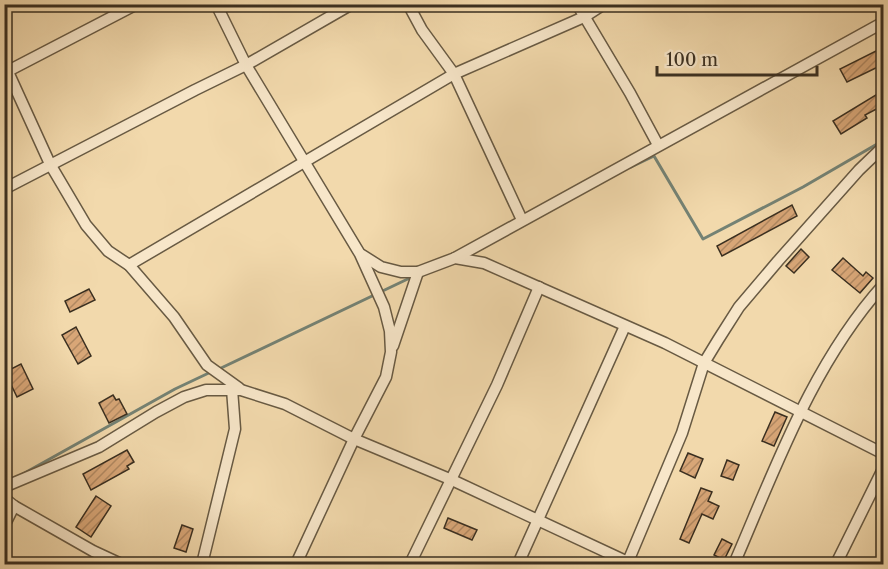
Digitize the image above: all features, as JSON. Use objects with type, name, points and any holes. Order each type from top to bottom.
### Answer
[{"type":"street","points":[[137,4],[7,67],[50,164],[86,225],[108,251],[129,264],[174,317],[207,365],[236,390]]},
{"type":"street","points":[[216,4],[246,65],[360,254],[384,307],[390,331],[391,352]]},
{"type":"street","points":[[4,189],[246,65],[352,4]]},
{"type":"street","points":[[408,4],[422,30],[454,74],[522,220]]},
{"type":"street","points":[[577,4],[658,145]]},
{"type":"street","points":[[129,264],[454,74],[584,17],[604,4]]},
{"type":"street","points":[[360,254],[381,267],[401,272],[418,272],[455,258],[884,22]]},
{"type":"street","points":[[4,487],[99,447],[156,412],[184,398],[206,390],[236,390],[285,404],[354,439],[452,480],[629,564],[682,433],[704,363],[740,307],[859,170],[884,146]]},
{"type":"street","points":[[455,258],[484,263],[625,326],[704,363],[884,454]]},
{"type":"street","points":[[296,564],[354,439],[386,377],[391,352],[418,272]]},
{"type":"street","points":[[734,564],[800,412],[831,353],[884,284]]},
{"type":"street","points":[[410,564],[497,385],[539,287]]},
{"type":"street","points":[[518,564],[625,326]]},
{"type":"street","points":[[202,564],[235,429],[236,390]]},
{"type":"street","points":[[836,564],[884,467]]},
{"type":"street","points":[[4,498],[93,551],[121,564]]},
{"type":"street","points":[[4,526],[14,506]]},
{"type":"building","points":[[884,47],[884,64],[847,82],[840,69]]},
{"type":"building","points":[[884,90],[884,105],[865,115],[867,118],[841,134],[833,121]]},
{"type":"building","points":[[792,205],[797,216],[722,256],[717,246]]},
{"type":"building","points":[[801,249],[809,257],[794,273],[786,266]]},
{"type":"building","points":[[843,258],[863,276],[866,272],[873,278],[860,293],[832,270]]},
{"type":"building","points":[[89,289],[95,300],[70,312],[65,301]]},
{"type":"building","points":[[76,327],[91,356],[78,364],[62,335]]},
{"type":"building","points":[[21,364],[33,389],[17,397],[5,372]]},
{"type":"building","points":[[113,395],[116,400],[119,399],[127,414],[109,423],[99,403]]},
{"type":"building","points":[[775,412],[787,417],[774,446],[762,441]]},
{"type":"building","points":[[127,450],[134,462],[127,466],[129,469],[91,490],[83,474]]},
{"type":"building","points":[[688,453],[703,459],[695,478],[680,471]]},
{"type":"building","points":[[727,460],[739,465],[733,480],[721,476]]},
{"type":"building","points":[[701,488],[712,492],[708,501],[719,506],[713,519],[702,514],[689,543],[680,539]]},
{"type":"building","points":[[96,496],[111,506],[91,537],[76,527]]},
{"type":"building","points":[[448,518],[477,530],[472,540],[444,528]]},
{"type":"building","points":[[182,525],[193,529],[186,552],[174,548]]},
{"type":"building","points":[[722,539],[732,544],[724,560],[714,555]]},
{"type":"waterway","points":[[631,167],[654,156],[703,239],[803,187],[884,140]]},
{"type":"waterway","points":[[219,369],[414,276]]},
{"type":"waterway","points":[[21,475],[175,389],[213,371]]}]
